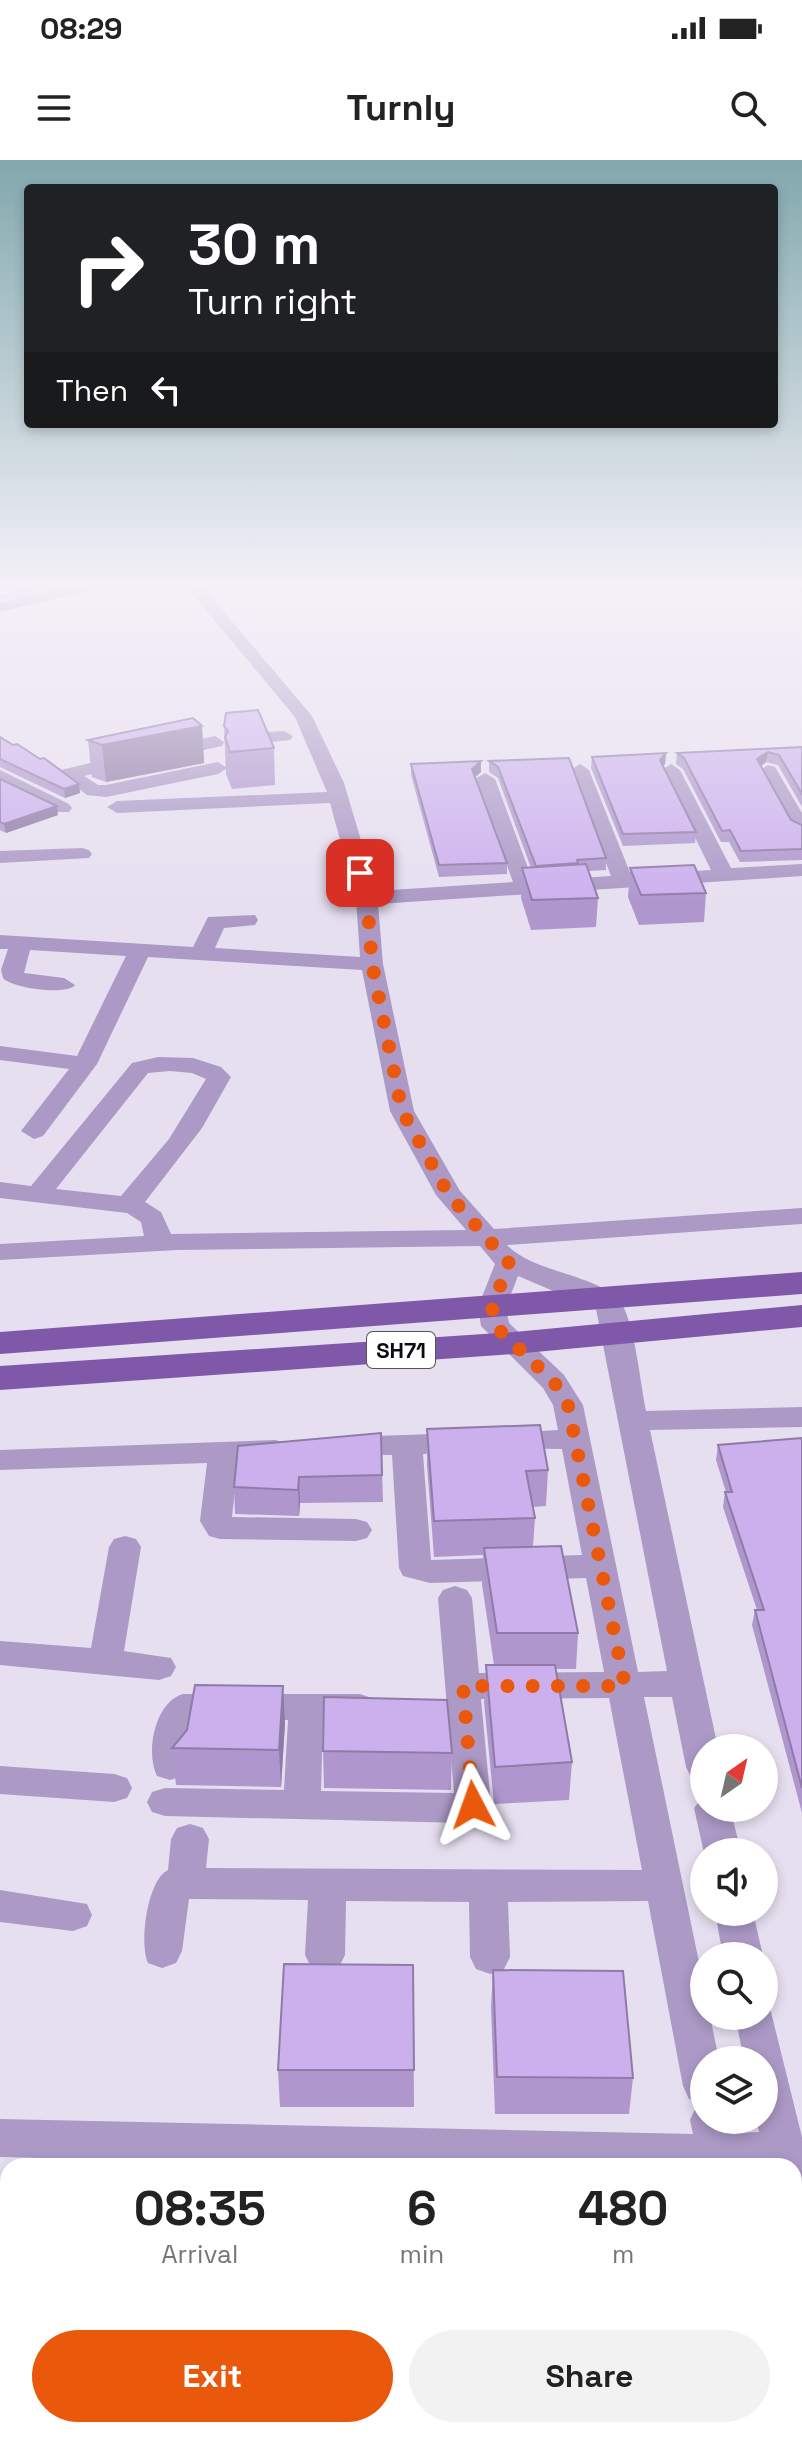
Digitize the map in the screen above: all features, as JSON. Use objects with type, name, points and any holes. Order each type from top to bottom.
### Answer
[{"type":"main road","name":"SH71","points":[[0,1343],[802,1283]]},
{"type":"main road","name":"SH71","points":[[0,1378],[514,1343],[802,1316]]},
{"type":"street","points":[[283,692],[303,716],[338,797],[367,898],[372,964],[402,1111],[449,1195],[509,1263],[603,1299],[610,1309],[618,1334],[632,1421],[697,1734]]},
{"type":"street","points":[[218,768],[106,791],[94,791],[68,774],[215,742],[284,736]]},
{"type":"street","points":[[215,742],[218,768],[232,802]]},
{"type":"street","points":[[580,770],[624,882]]},
{"type":"street","points":[[671,770],[724,874]]},
{"type":"street","points":[[768,771],[802,830]]},
{"type":"street","points":[[0,776],[62,808]]},
{"type":"street","points":[[485,779],[525,888]]},
{"type":"street","points":[[117,807],[338,797]]},
{"type":"street","points":[[0,857],[82,854]]},
{"type":"street","points":[[367,898],[802,870]]},
{"type":"street","points":[[201,954],[216,922],[247,920]]},
{"type":"street","points":[[64,985],[14,978],[10,942],[372,964]]},
{"type":"street","points":[[34,1131],[85,1064],[140,951]]},
{"type":"street","points":[[0,1076],[8,1055],[85,1064]]},
{"type":"street","points":[[38,1194],[140,1068],[156,1065],[200,1068],[216,1073],[219,1077],[208,1100],[162,1166],[128,1205]]},
{"type":"street","points":[[0,1190],[128,1205],[153,1215],[159,1243]]},
{"type":"street","points":[[0,1252],[159,1243],[485,1238],[802,1216]]},
{"type":"street","points":[[509,1263],[492,1307],[495,1326],[554,1382],[568,1405],[696,2046]]},
{"type":"street","points":[[632,1421],[802,1417]]},
{"type":"street","points":[[0,1460],[577,1439]]},
{"type":"street","points":[[407,1445],[415,1568],[430,1572],[601,1566]]},
{"type":"street","points":[[224,1451],[216,1521],[220,1528],[356,1530]]},
{"type":"street","points":[[105,1663],[125,1547]]},
{"type":"street","points":[[165,1802],[464,1808],[473,1805],[454,1700],[455,1598]]},
{"type":"street","points":[[0,1653],[159,1667]]},
{"type":"street","points":[[454,1700],[687,1684]]},
{"type":"street","points":[[170,1766],[176,1714],[183,1707],[385,1707]]},
{"type":"street","points":[[302,1804],[306,1707]]},
{"type":"street","points":[[0,1780],[114,1788]]},
{"type":"street","points":[[185,1883],[190,1839]]},
{"type":"street","points":[[162,1951],[171,1889],[176,1883],[488,1887],[664,1885]]},
{"type":"street","points":[[325,1955],[328,1884]]},
{"type":"street","points":[[488,1887],[490,1957]]},
{"type":"street","points":[[0,1906],[73,1915]]},
{"type":"street","points":[[0,2138],[716,2147],[785,2158],[758,2030]]},
{"type":"building","points":[[258,710],[274,748],[230,752],[225,737],[228,731],[224,726],[226,713]]},
{"type":"building","points":[[193,718],[202,726],[102,745],[88,740]]},
{"type":"building","points":[[0,737],[40,759],[44,758],[79,784],[64,789],[0,759]]},
{"type":"building","points":[[802,747],[802,794],[779,755],[768,752],[757,759],[791,820],[802,825],[802,849],[741,851],[730,830],[722,831],[684,758],[677,753]]},
{"type":"building","points":[[666,753],[660,760],[696,832],[623,834],[592,757]]},
{"type":"building","points":[[569,758],[606,858],[536,866],[498,767],[489,761]]},
{"type":"building","points":[[481,761],[472,769],[507,863],[439,865],[411,764]]},
{"type":"building","points":[[0,779],[57,806],[4,824],[0,822]]},
{"type":"building","points":[[586,864],[598,898],[532,900],[522,868]]},
{"type":"building","points":[[694,865],[706,893],[641,895],[630,868]]},
{"type":"building","points":[[540,1425],[548,1470],[526,1471],[535,1518],[434,1521],[427,1429]]},
{"type":"building","points":[[381,1433],[382,1475],[299,1477],[298,1490],[234,1487],[238,1446]]},
{"type":"building","points":[[802,1438],[802,1788],[755,1610],[764,1610],[725,1492],[732,1492],[718,1445]]},
{"type":"building","points":[[561,1546],[578,1633],[497,1633],[484,1548]]},
{"type":"building","points":[[486,1665],[555,1665],[572,1762],[495,1767]]},
{"type":"building","points":[[195,1685],[283,1686],[279,1750],[172,1748],[187,1730]]},
{"type":"building","points":[[324,1697],[447,1700],[452,1753],[323,1751]]},
{"type":"building","points":[[284,1964],[413,1965],[414,2070],[278,2070]]},
{"type":"building","points":[[493,1970],[623,1971],[633,2078],[497,2077]]},
{"type":"route","points":[[360,873],[367,898],[372,964],[402,1111],[449,1195],[509,1263],[492,1307],[495,1326],[554,1382],[568,1405],[625,1686],[463,1686],[473,1805]]}]
